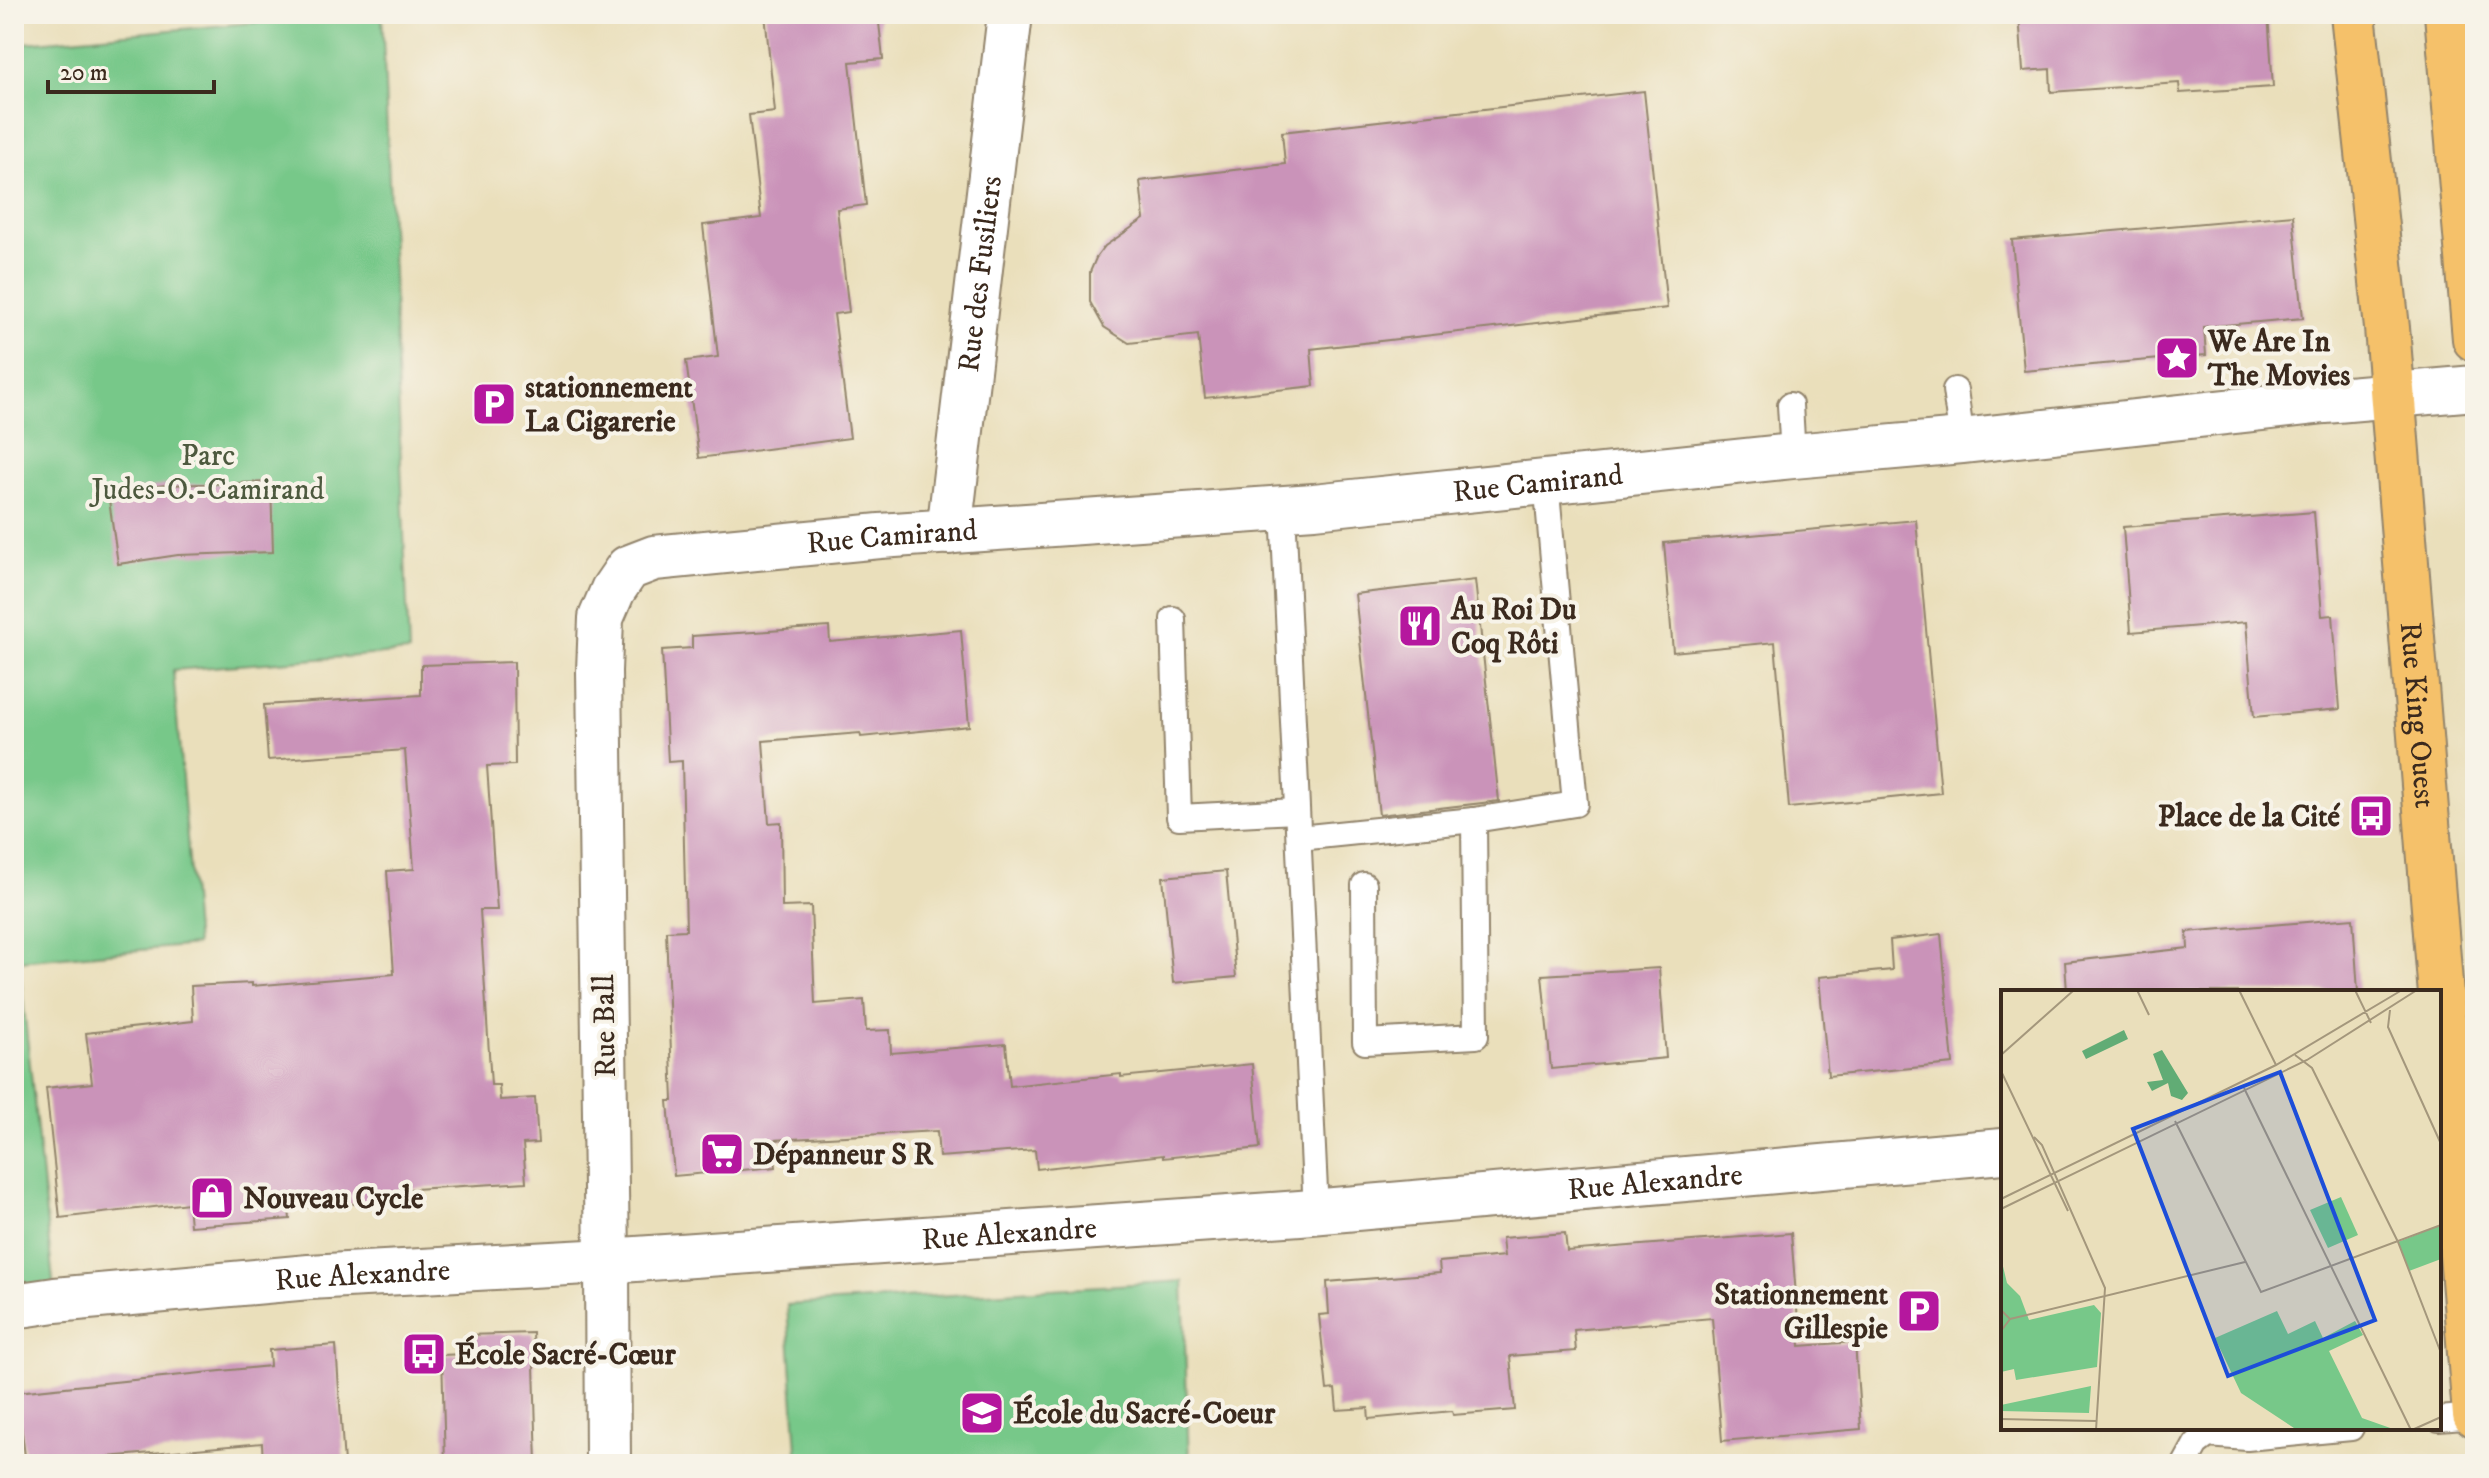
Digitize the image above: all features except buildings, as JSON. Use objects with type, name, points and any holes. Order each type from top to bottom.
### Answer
[{"type":"main road","name":"Rue King Ouest","points":[[2353,14],[2387,328],[2455,1110],[2475,1415]]},
{"type":"main road","points":[[2447,14],[2475,339]]},
{"type":"street","name":"Rue des Fusiliers","points":[[949,532],[1010,14]]},
{"type":"street","name":"Rue Camirand","points":[[613,590],[628,568],[654,558],[880,536],[1283,509],[2392,394],[2475,388]]},
{"type":"street","name":"Rue Ball","points":[[608,1464],[599,671],[601,618],[613,590]]},
{"type":"street","name":"Rue Alexandre","points":[[14,1306],[309,1277],[607,1261],[1316,1212],[2001,1151]]},
{"type":"lane","points":[[1955,390],[1962,441]]},
{"type":"lane","points":[[1790,405],[1793,456]]},
{"type":"lane","points":[[1299,838],[1474,820],[1575,804],[1546,481]]},
{"type":"lane","points":[[1283,509],[1316,1212]]},
{"type":"lane","points":[[1173,619],[1179,817],[1297,811]]},
{"type":"lane","points":[[1364,885],[1365,1042],[1476,1036],[1474,820]]},
{"type":"lane","points":[[2441,1419],[2475,1415]]},
{"type":"lane","points":[[2185,1464],[2196,1444],[2208,1435],[2247,1438],[2330,1430]]},
{"type":"green space","name":"Parc Judes-O.-Camirand","points":[[351,14],[382,14],[409,652],[173,670],[196,945],[19,961],[55,1300],[14,1306],[14,44]]},
{"type":"green space","points":[[1183,1281],[1189,1464],[798,1464],[787,1305]]},
{"type":"place","name":"We Are In The Movies","points":[[2177,358]]},
{"type":"place","name":"stationnement La Cigarerie","points":[[494,404]]},
{"type":"place","name":"Au Roi Du Coq Rôti","points":[[1420,626]]},
{"type":"place","name":"Place de la Cité","points":[[2371,816]]},
{"type":"place","name":"Dépanneur S R","points":[[722,1154]]},
{"type":"place","name":"Nouveau Cycle","points":[[212,1198]]},
{"type":"place","name":"Stationnement Gillespie","points":[[1919,1311]]},
{"type":"place","name":"École Sacré-Cœur","points":[[424,1354]]},
{"type":"place","name":"École du Sacré-Coeur","points":[[982,1413]]}]
